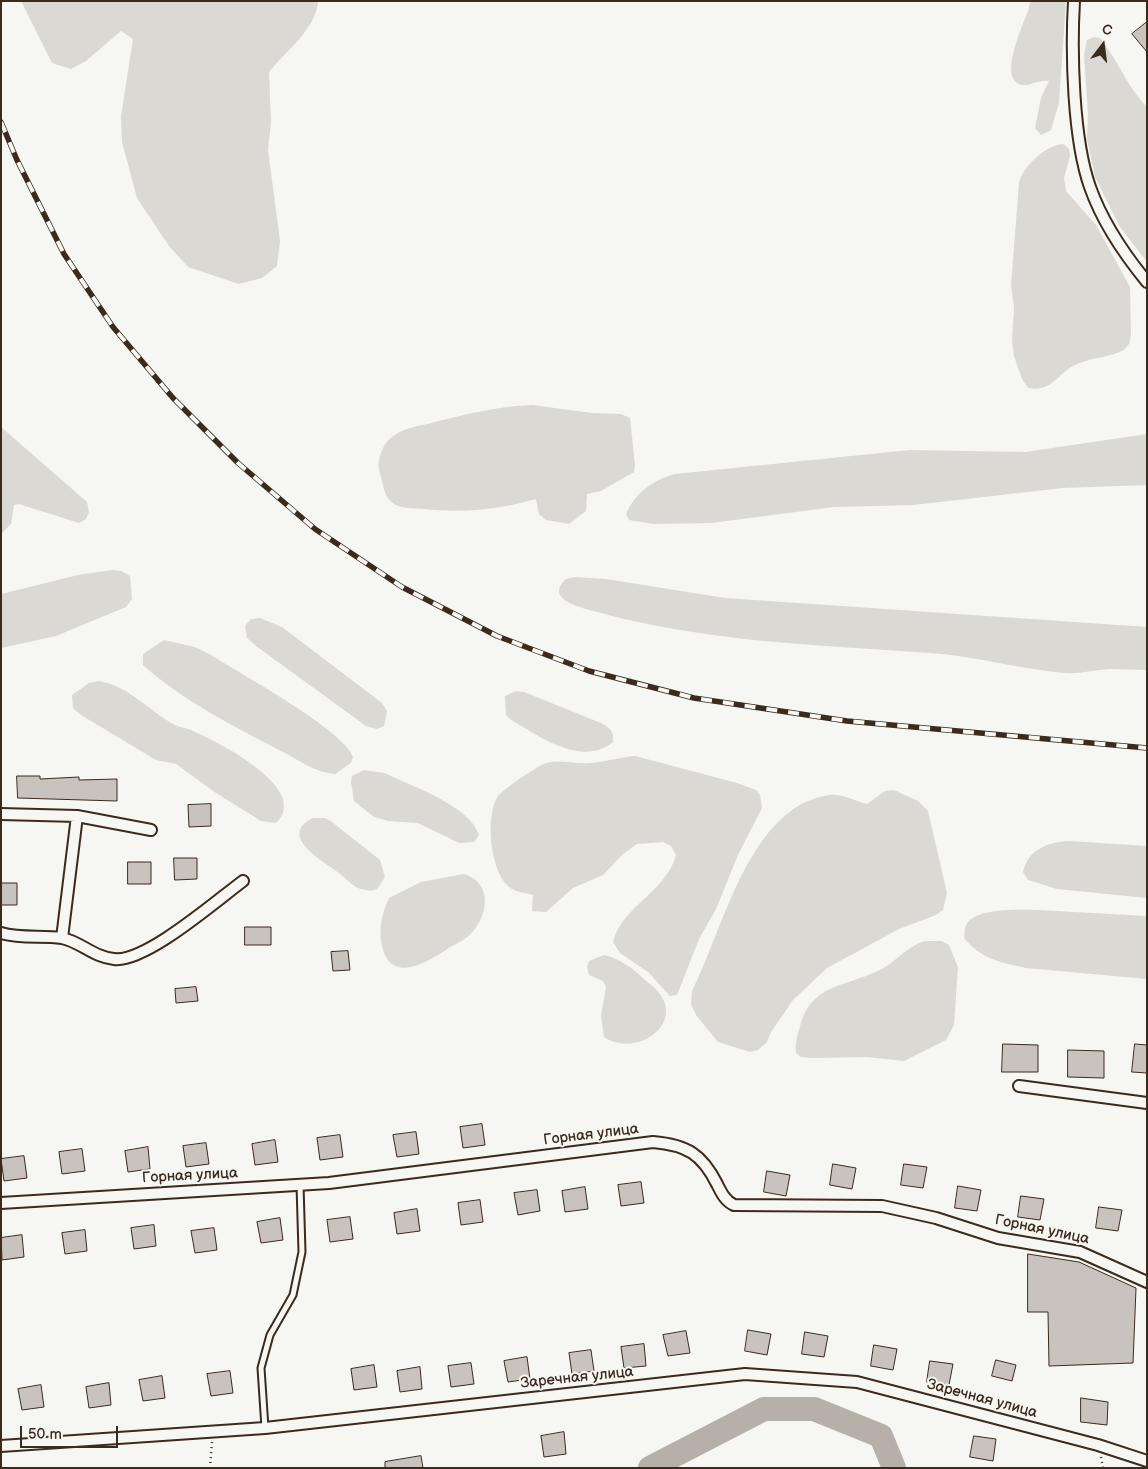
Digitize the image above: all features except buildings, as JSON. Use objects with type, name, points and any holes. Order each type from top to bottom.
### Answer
[{"type":"street","points":[[1074,1],[1075,72],[1082,164],[1100,212],[1135,268],[1147,282]]},
{"type":"street","points":[[1,814],[77,816],[151,830]]},
{"type":"street","points":[[62,938],[77,816]]},
{"type":"street","points":[[1,933],[16,936],[62,938],[105,958],[117,960],[140,954],[164,940],[243,881]]},
{"type":"street","points":[[1019,1086],[1147,1103]]},
{"type":"street","name":"Горная улица","points":[[1,1203],[329,1183],[643,1143],[667,1143],[679,1146],[698,1156],[711,1172],[726,1200],[734,1205],[850,1205],[891,1208],[951,1223],[998,1238],[1080,1252],[1147,1282]]},
{"type":"street","name":"Заречная улица","points":[[1,1446],[265,1428],[745,1374],[857,1382],[1098,1445],[1147,1461]]},
{"type":"lane","points":[[265,1428],[261,1368],[270,1336],[293,1295],[302,1252],[300,1184]]},
{"type":"path","points":[[210,1468],[212,1432]]},
{"type":"shaded area","points":[[21,1],[318,1],[312,21],[306,30],[269,72],[271,122],[268,150],[280,241],[277,266],[262,278],[239,284],[188,267],[169,246],[137,198],[122,142],[121,116],[133,39],[121,31],[86,61],[71,69],[52,63]]},
{"type":"shaded area","points":[[1027,1],[1066,1],[1059,103],[1051,130],[1041,135],[1035,128],[1041,98],[1049,81],[1022,85],[1015,81],[1012,73],[1017,39],[1030,2]]},
{"type":"shaded area","points":[[1094,37],[1100,38],[1134,91],[1147,107],[1147,262],[1120,227],[1095,177],[1087,139],[1088,114],[1084,55],[1087,40]]},
{"type":"shaded area","points":[[1063,144],[1069,149],[1070,156],[1064,178],[1066,191],[1096,225],[1130,287],[1131,335],[1129,344],[1124,350],[1075,365],[1043,388],[1028,388],[1022,379],[1014,356],[1012,341],[1014,307],[1011,285],[1019,183],[1025,170],[1036,158],[1049,148]]},
{"type":"shaded area","points":[[532,405],[592,413],[621,414],[630,418],[635,465],[634,472],[601,491],[587,494],[586,511],[569,524],[546,520],[539,514],[536,499],[494,508],[453,511],[405,508],[397,506],[388,498],[380,474],[379,459],[385,444],[392,437],[413,427],[471,413]]},
{"type":"shaded area","points":[[1,427],[87,502],[89,512],[86,519],[79,523],[19,504],[14,505],[11,524],[1,534]]},
{"type":"shaded area","points":[[1147,434],[1147,485],[1063,488],[913,505],[834,507],[711,523],[653,524],[629,520],[626,514],[634,500],[646,488],[659,480],[675,474],[910,450],[1025,452]]},
{"type":"shaded area","points":[[113,570],[121,571],[130,576],[132,599],[126,607],[56,636],[1,648],[1,594],[78,575]]},
{"type":"shaded area","points":[[576,577],[606,579],[725,598],[1147,627],[1147,670],[1109,669],[1064,673],[947,655],[764,641],[682,630],[641,623],[569,603],[559,593],[560,587],[566,579]]},
{"type":"shaded area","points":[[260,618],[282,627],[382,703],[387,711],[384,726],[377,729],[366,726],[256,646],[247,638],[245,626],[251,619]]},
{"type":"shaded area","points":[[164,640],[195,647],[211,655],[289,703],[331,732],[353,757],[351,763],[335,774],[314,769],[192,702],[143,665],[143,654]]},
{"type":"shaded area","points":[[99,681],[120,688],[175,725],[191,730],[222,745],[257,768],[272,782],[282,796],[284,810],[276,823],[261,821],[216,793],[176,764],[156,760],[81,715],[73,708],[72,695],[89,683]]},
{"type":"shaded area","points":[[516,691],[524,692],[601,723],[611,730],[613,742],[601,749],[588,752],[560,746],[546,740],[506,715],[505,696]]},
{"type":"shaded area","points":[[635,756],[737,783],[756,790],[760,795],[762,808],[738,855],[716,909],[699,939],[677,995],[670,996],[648,972],[620,953],[613,942],[618,929],[626,918],[664,879],[671,868],[676,855],[671,846],[663,842],[637,844],[623,854],[603,875],[573,888],[546,912],[532,911],[533,895],[516,891],[508,886],[497,868],[493,856],[491,829],[494,805],[498,796],[517,781],[538,767],[550,762],[590,763]]},
{"type":"shaded area","points":[[364,770],[387,774],[439,798],[464,815],[474,825],[479,835],[474,842],[459,843],[418,823],[388,821],[374,817],[354,801],[352,776]]},
{"type":"shaded area","points":[[894,790],[918,801],[928,811],[947,893],[943,910],[936,915],[899,929],[827,968],[793,1000],[771,1032],[767,1042],[758,1050],[750,1052],[718,1042],[696,1015],[691,1004],[692,991],[742,874],[759,846],[779,821],[802,804],[834,795],[867,804],[885,791]]},
{"type":"shaded area","points":[[313,818],[325,818],[332,822],[380,860],[385,877],[377,889],[360,889],[307,848],[301,840],[299,833],[303,825]]},
{"type":"shaded area","points":[[1069,841],[1147,846],[1147,898],[1057,889],[1028,880],[1023,872],[1029,858],[1034,853],[1046,845]]},
{"type":"shaded area","points":[[464,874],[479,883],[485,898],[483,914],[472,933],[432,959],[413,967],[403,968],[395,966],[388,960],[381,943],[382,917],[389,898],[421,882]]},
{"type":"shaded area","points":[[1010,910],[1147,916],[1147,979],[1017,966],[1000,962],[984,955],[964,938],[966,926],[970,920],[978,915]]},
{"type":"shaded area","points":[[925,941],[942,941],[949,945],[958,967],[954,1025],[946,1040],[904,1061],[867,1057],[812,1058],[801,1057],[796,1053],[797,1037],[805,1013],[812,1002],[821,994],[831,988],[880,970],[913,946]]},
{"type":"shaded area","points":[[604,955],[620,961],[660,994],[665,1006],[665,1017],[661,1027],[641,1041],[629,1044],[616,1042],[604,1037],[601,1015],[606,987],[603,981],[589,975],[587,967],[589,961]]},
{"type":"waterway","points":[[650,1468],[764,1409],[814,1409],[881,1436],[894,1468]]},
{"type":"railway","points":[[1,122],[17,160],[64,254],[113,327],[173,398],[238,463],[315,529],[402,587],[497,636],[589,671],[694,698],[847,721],[1147,748]]}]
